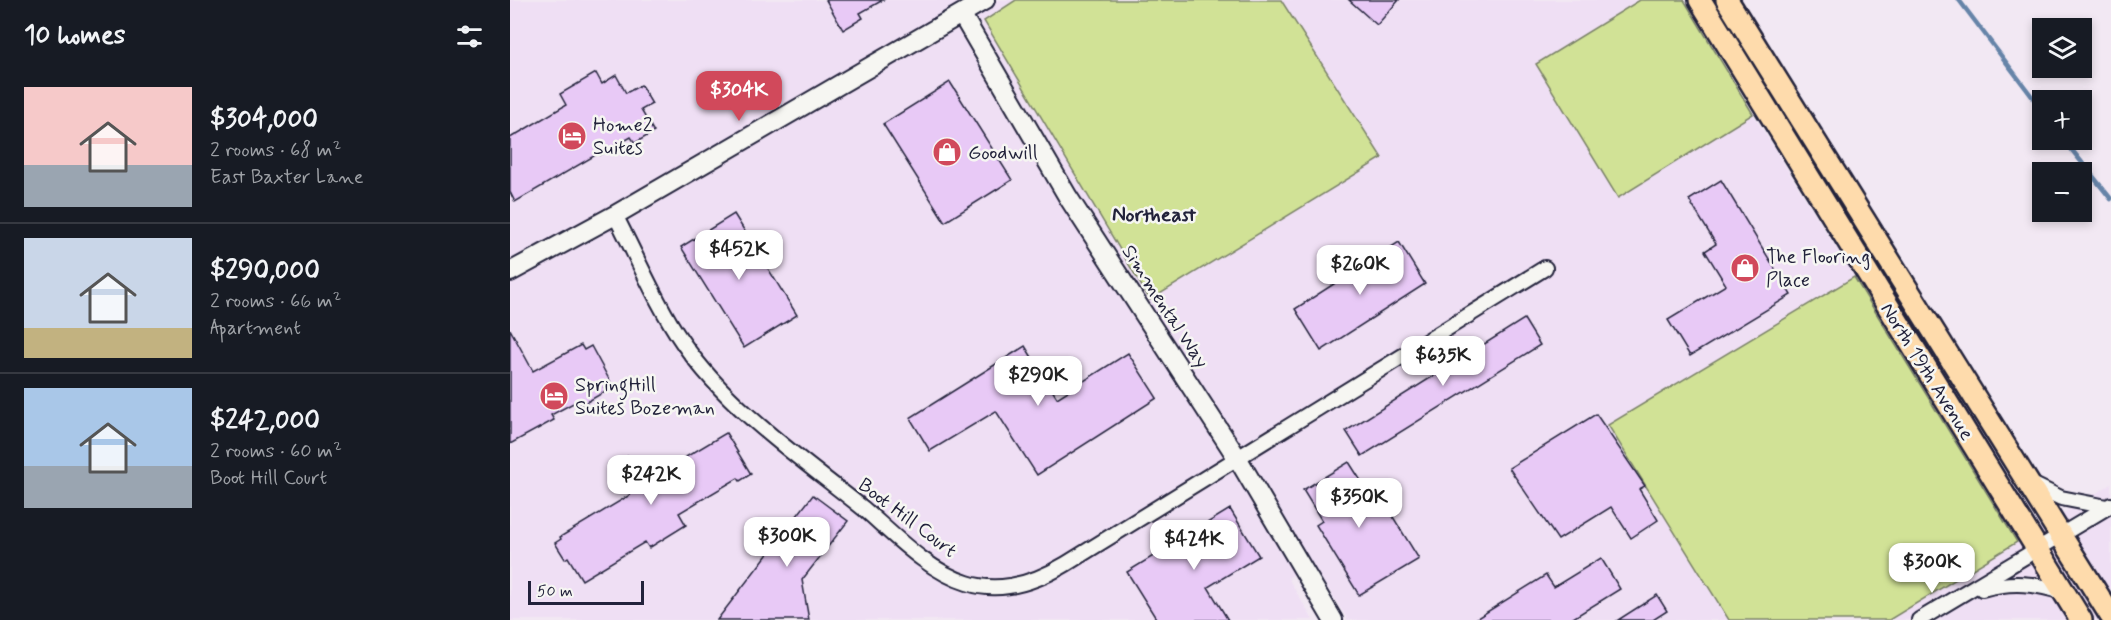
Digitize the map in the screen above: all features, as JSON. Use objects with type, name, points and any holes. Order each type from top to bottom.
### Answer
[{"type":"main road","name":"North 19th Avenue","points":[[1700,0],[2081,620]]},
{"type":"main road","name":"North 19th Avenue","points":[[1727,0],[2111,616]]},
{"type":"street","points":[[510,272],[615,215],[985,0]]},
{"type":"street","name":"Simmental Way","points":[[962,15],[1068,197],[1238,459],[1333,620]]},
{"type":"street","name":"Boot Hill Court","points":[[615,215],[683,343],[715,382],[753,418],[928,562],[967,584],[1009,588],[1048,574],[1545,268]]},
{"type":"street","points":[[2029,483],[2061,498],[2109,506]]},
{"type":"street","points":[[1919,620],[2109,506]]},
{"type":"street","points":[[1963,595],[2014,583],[2042,586],[2064,593]]},
{"type":"shaded area","points":[[510,0],[1016,0],[984,20],[1381,158],[1281,0],[1640,0],[1537,64],[1619,197],[1753,114],[1854,277],[1608,425],[1729,620],[1348,620],[1311,562],[1288,578],[1313,620],[510,620]]},
{"type":"shaded area","points":[[2111,484],[2111,620],[1889,620],[2017,542]]},
{"type":"green space","points":[[1016,0],[1281,0],[1382,158],[1150,300],[984,21]]},
{"type":"green space","points":[[1640,0],[1684,0],[1753,114],[1618,198],[1536,64]]},
{"type":"green space","points":[[1854,277],[2017,542],[1889,620],[1729,620],[1608,425]]},
{"type":"building","points":[[826,0],[883,0],[860,13],[863,18],[843,30]]},
{"type":"building","points":[[1349,0],[1399,0],[1377,25]]},
{"type":"building","points":[[596,73],[602,84],[616,75],[626,93],[641,85],[652,104],[641,110],[654,132],[635,143],[631,137],[600,155],[599,153],[515,202],[510,192],[510,138],[566,105],[560,94]]},
{"type":"building","name":"Goodwill","points":[[950,82],[1012,180],[945,222],[883,124]]},
{"type":"building","name":"The Flooring Place","points":[[1721,180],[1791,295],[1690,356],[1668,320],[1726,285],[1705,251],[1716,244],[1689,200]]},
{"type":"building","points":[[734,214],[797,315],[744,348],[681,247]]},
{"type":"building","points":[[1399,242],[1425,284],[1321,351],[1295,309]]},
{"type":"building","points":[[1524,319],[1540,345],[1362,456],[1346,431]]},
{"type":"building","name":"SpringHill Suites Bozeman","points":[[510,329],[533,371],[581,345],[584,350],[591,346],[611,383],[604,387],[606,391],[580,406],[577,401],[551,415],[554,420],[510,444]]},
{"type":"building","points":[[1025,346],[1057,398],[1128,353],[1157,398],[1037,475],[996,411],[930,451],[910,418]]},
{"type":"building","points":[[1596,414],[1645,486],[1639,489],[1658,520],[1631,538],[1611,507],[1558,540],[1509,468]]},
{"type":"building","points":[[726,433],[751,474],[740,481],[738,478],[679,513],[686,525],[649,548],[645,542],[582,580],[568,557],[565,559],[555,543],[561,539],[560,537],[630,495],[613,465],[628,456],[644,482]]},
{"type":"building","points":[[1349,462],[1370,495],[1377,491],[1419,559],[1359,595],[1316,525],[1322,521],[1303,490]]},
{"type":"building","points":[[813,495],[848,521],[802,580],[809,620],[717,620]]},
{"type":"building","points":[[1230,509],[1259,556],[1208,587],[1228,620],[1157,620],[1127,572]]},
{"type":"building","points":[[1601,558],[1620,589],[1570,620],[1474,620],[1546,575],[1554,587]]},
{"type":"building","points":[[1657,595],[1667,611],[1653,620],[1618,620]]},
{"type":"waterway","points":[[1959,0],[2032,96]]},
{"type":"waterway","points":[[2072,150],[2111,199]]},
{"type":"place","name":"Home2 Suites","points":[[572,136]]},
{"type":"place","name":"Goodwill","points":[[947,152]]},
{"type":"place","name":"The Flooring Place","points":[[1745,268]]},
{"type":"place","name":"SpringHill Suites Bozeman","points":[[554,396]]},
{"type":"district","name":"Northeast","points":[[1154,214]]}]
